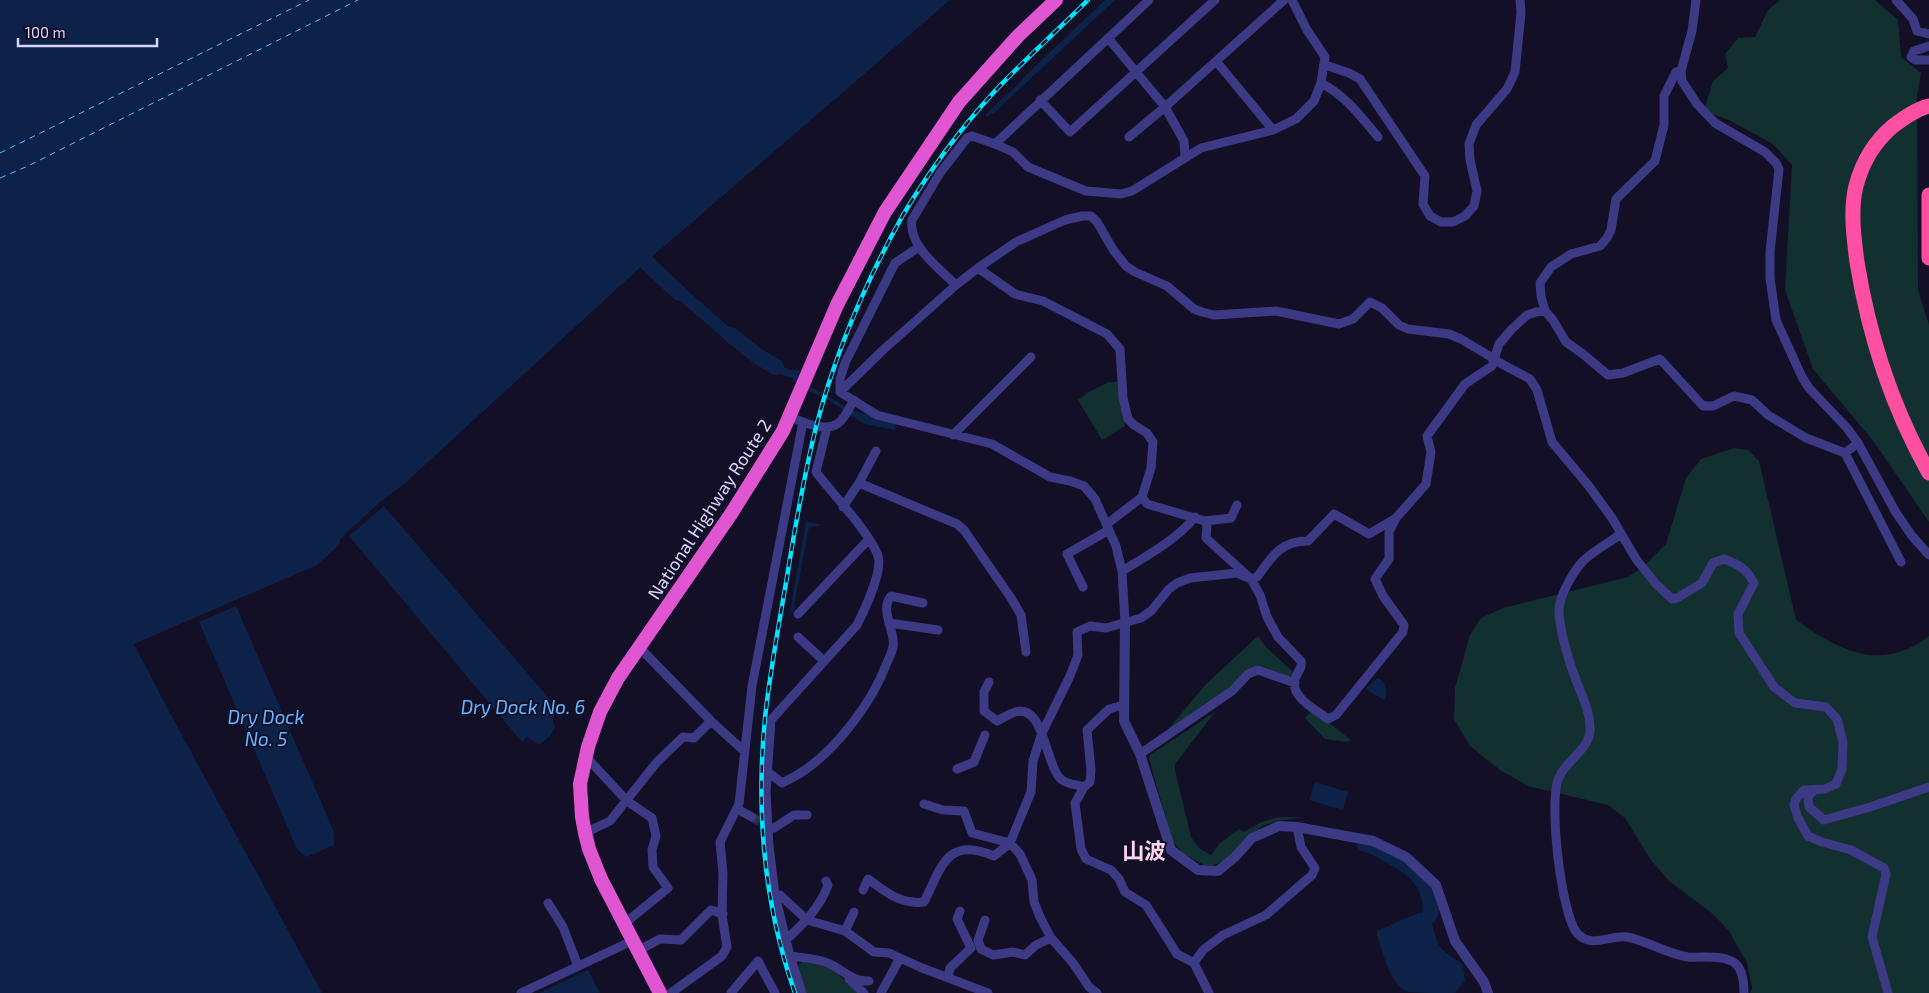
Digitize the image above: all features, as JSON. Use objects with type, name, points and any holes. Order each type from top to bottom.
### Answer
[{"type":"highway","name":"National Highway Route 2","points":[[660,993],[594,864],[585,833],[580,800],[583,765],[593,729],[608,694],[796,420],[801,390],[808,371],[837,305],[885,212],[959,102],[1018,36],[1056,0]]},
{"type":"highway","points":[[1929,106],[1908,115],[1881,136],[1867,156],[1856,187],[1854,214],[1855,244],[1870,327],[1890,392],[1929,473]]},
{"type":"highway","points":[[1929,195],[1929,258]]},
{"type":"highway","points":[[1870,327],[1894,391],[1924,450],[1929,455]]},
{"type":"street","points":[[995,144],[1149,0]]},
{"type":"street","points":[[1040,100],[1070,132],[1215,0]]},
{"type":"street","points":[[1129,137],[1284,0]]},
{"type":"street","points":[[956,285],[919,246],[910,228],[912,220],[940,173],[967,138],[972,136],[995,144],[1013,152],[1028,167],[1086,190],[1121,194],[1132,191],[1201,148],[1273,130],[1296,118],[1314,101],[1321,83],[1325,57],[1307,30],[1292,0]]},
{"type":"street","points":[[1325,65],[1349,73],[1360,80],[1426,176],[1423,204],[1430,216],[1440,222],[1453,222],[1465,216],[1474,206],[1477,191],[1470,160],[1470,144],[1476,125],[1507,89],[1515,72],[1521,13],[1520,0]]},
{"type":"street","points":[[1696,0],[1692,31],[1681,71],[1682,81],[1697,104],[1715,122],[1765,152],[1779,169],[1770,252],[1770,278],[1776,320],[1809,388],[1858,442],[1895,511],[1912,536],[1929,555]]},
{"type":"street","points":[[1896,0],[1913,19],[1917,30],[1929,34]]},
{"type":"street","points":[[1108,38],[1165,107],[1184,141],[1185,157]]},
{"type":"street","points":[[1929,46],[1914,50],[1912,57],[1915,60],[1929,60]]},
{"type":"street","points":[[1216,61],[1273,130]]},
{"type":"street","points":[[1681,71],[1676,72],[1664,96],[1664,125],[1655,161],[1616,199],[1608,238],[1600,246],[1571,254],[1551,267],[1540,283],[1540,296],[1545,311],[1553,320],[1566,342],[1608,375],[1623,373],[1660,359],[1703,406],[1713,406],[1734,396],[1752,400],[1768,415],[1806,438],[1844,453],[1901,562]]},
{"type":"street","points":[[1321,83],[1336,90],[1378,138]]},
{"type":"street","points":[[840,392],[883,350],[956,285],[978,268],[1016,242],[1065,220],[1082,216],[1091,216],[1097,222],[1114,252],[1126,266],[1167,286],[1194,309],[1202,312],[1214,315],[1276,311],[1339,324],[1354,319],[1370,302],[1382,308],[1399,326],[1408,330],[1449,334],[1461,339],[1530,379],[1537,390],[1552,442],[1588,485],[1612,518],[1636,559],[1656,584],[1672,599],[1702,583],[1713,563],[1724,559],[1737,564],[1749,572],[1754,582],[1738,614],[1739,633],[1774,687],[1795,703],[1826,707],[1837,719],[1843,742],[1842,769],[1836,784],[1825,789],[1804,790],[1796,799],[1794,805],[1798,818],[1808,836],[1851,850],[1884,868],[1886,874],[1872,937],[1888,993]]},
{"type":"street","points":[[840,392],[840,379],[846,363],[894,263],[919,246]]},
{"type":"street","points":[[978,268],[1015,294],[1043,301],[1107,334],[1120,349],[1124,398],[1128,418],[1134,425],[1147,433],[1153,442],[1151,468],[1142,497],[1108,527],[1067,554],[1083,588]]},
{"type":"street","points":[[1205,521],[1207,526],[1206,538],[1251,578],[1267,617],[1278,637],[1301,661],[1302,666],[1294,683],[1298,696],[1328,719],[1336,715],[1403,632],[1404,625],[1383,596],[1375,580],[1389,559],[1389,532],[1396,518],[1426,484],[1431,452],[1427,436],[1465,384],[1492,366],[1499,344],[1511,330],[1527,315],[1545,311]]},
{"type":"street","points":[[953,435],[1031,357]]},
{"type":"street","points":[[840,392],[876,415],[992,444],[1050,477],[1070,480],[1084,486],[1095,499],[1116,546],[1122,571],[1124,721],[1140,754],[1171,850],[1198,870],[1218,871],[1235,857],[1252,838],[1279,826],[1297,827],[1373,841],[1406,858],[1436,885],[1455,942],[1484,982],[1488,993]]},
{"type":"street","points":[[671,993],[722,956],[727,947],[722,914],[723,873],[720,842],[737,809],[752,686],[796,420],[828,427],[837,424],[854,400]]},
{"type":"street","points":[[802,993],[790,956],[775,895],[768,846],[766,792],[771,720],[857,625],[864,612],[878,568],[878,556],[869,539],[816,472],[828,427]]},
{"type":"street","points":[[1844,453],[1858,442]]},
{"type":"street","points":[[844,507],[876,451]]},
{"type":"street","points":[[859,483],[957,524],[964,530],[1021,615],[1026,652]]},
{"type":"street","points":[[1142,497],[1147,504],[1205,521],[1232,518],[1238,505]]},
{"type":"street","points":[[863,890],[868,879],[895,898],[913,903],[924,902],[946,858],[956,851],[979,850],[994,856],[1010,843],[1030,792],[1032,761],[1042,733],[1070,676],[1078,655],[1077,632],[1090,626],[1106,628],[1141,618],[1150,611],[1169,589],[1177,583],[1190,578],[1237,573],[1257,578],[1276,552],[1294,541],[1308,541],[1334,514],[1369,534],[1396,518]]},
{"type":"street","points":[[1122,571],[1160,547],[1188,526],[1195,517]]},
{"type":"street","points":[[1378,528],[1389,550]]},
{"type":"street","points":[[1622,534],[1584,560],[1567,586],[1559,610],[1570,664],[1587,709],[1590,723],[1590,734],[1582,748],[1565,765],[1558,779],[1555,793],[1557,860],[1567,910],[1577,932],[1587,940],[1596,942],[1615,937],[1628,938],[1678,954],[1724,959],[1736,964],[1741,973],[1744,993]]},
{"type":"street","points":[[798,614],[869,539]]},
{"type":"street","points":[[768,772],[782,783],[806,769],[838,739],[865,706],[882,676],[893,646],[887,601],[891,596],[923,603]]},
{"type":"street","points":[[889,623],[938,630]]},
{"type":"street","points":[[798,637],[824,661]]},
{"type":"street","points":[[639,647],[711,721],[744,751]]},
{"type":"street","points":[[1140,754],[1232,691],[1248,674],[1258,670],[1294,683]]},
{"type":"street","points":[[989,682],[984,692],[984,711],[997,721],[1014,712],[1020,711],[1029,714],[1036,720],[1054,766],[1062,780],[1084,787]]},
{"type":"street","points":[[1124,705],[1109,709],[1087,730],[1091,770],[1090,782],[1084,787],[1075,803],[1080,849],[1086,859],[1111,870],[1125,892],[1146,905],[1177,954],[1194,963],[1209,993]]},
{"type":"street","points":[[585,833],[610,821],[657,762],[683,737],[694,738],[711,721]]},
{"type":"street","points":[[957,769],[974,762],[985,735]]},
{"type":"street","points":[[583,765],[589,760],[627,801],[652,818],[656,836],[652,850],[652,867],[668,888],[625,923]]},
{"type":"street","points":[[1814,790],[1808,797],[1809,807],[1824,820],[1929,787]]},
{"type":"street","points":[[924,804],[943,810],[964,811],[972,833],[1010,843],[1020,854],[1028,868],[1032,880],[1034,902],[1052,938],[1073,963],[1089,987],[1097,993]]},
{"type":"street","points":[[737,809],[752,817]]},
{"type":"street","points":[[768,827],[774,828],[794,815],[807,815]]},
{"type":"street","points":[[1194,963],[1203,950],[1223,935],[1266,915],[1312,875],[1315,868],[1301,847],[1297,827]]},
{"type":"street","points":[[786,940],[807,920],[824,898],[828,885],[826,881]]},
{"type":"street","points":[[775,895],[780,895],[807,920],[845,931],[874,952],[889,952],[922,968],[988,993]]},
{"type":"street","points":[[548,903],[562,927],[578,966]]},
{"type":"street","points":[[521,993],[578,966],[636,945],[660,939],[681,940],[711,910],[722,914]]},
{"type":"street","points":[[948,977],[950,968],[971,948],[957,919],[960,911]]},
{"type":"street","points":[[845,931],[854,912]]},
{"type":"street","points":[[985,920],[978,940],[981,948],[994,955],[1013,952],[1025,954],[1036,945],[1052,938]]},
{"type":"street","points":[[790,956],[829,963],[864,993]]},
{"type":"street","points":[[881,993],[900,958]]},
{"type":"street","points":[[731,993],[758,961],[775,993]]},
{"type":"street","points":[[844,974],[861,982],[869,981]]},
{"type":"green space","points":[[1780,0],[1875,0],[1898,20],[1901,57],[1921,73],[1917,96],[1918,290],[1929,325],[1929,522],[1874,442],[1813,369],[1785,290],[1792,165],[1773,144],[1729,120],[1704,111],[1713,81],[1728,68],[1725,54],[1738,38],[1755,37],[1768,10]]},
{"type":"green space","points":[[1109,382],[1119,382],[1125,426],[1102,440],[1078,400]]},
{"type":"green space","points":[[1734,448],[1748,450],[1759,461],[1796,620],[1829,641],[1861,654],[1894,653],[1911,647],[1929,636],[1929,993],[1750,993],[1752,988],[1747,963],[1729,931],[1713,914],[1669,881],[1651,860],[1625,818],[1608,805],[1528,786],[1500,770],[1470,746],[1454,719],[1455,688],[1470,635],[1481,618],[1503,608],[1628,577],[1644,566],[1666,544],[1686,478],[1701,459]]},
{"type":"green space","points":[[1258,636],[1266,647],[1294,673],[1289,677],[1259,665],[1246,672],[1231,690],[1165,733],[1206,684]]},
{"type":"green space","points":[[1312,710],[1351,740],[1347,742],[1325,739],[1305,718]]},
{"type":"green space","points":[[1215,712],[1175,764],[1191,837],[1200,849],[1211,855],[1220,843],[1239,829],[1244,832],[1259,823],[1279,817],[1303,818],[1281,820],[1264,825],[1247,837],[1225,861],[1210,866],[1204,865],[1184,854],[1172,839],[1149,759],[1150,755]]},
{"type":"green space","points":[[803,961],[827,965],[860,993],[804,993],[796,968]]},
{"type":"water","points":[[0,0],[950,0],[646,262],[403,485],[380,502],[340,539],[339,545],[317,565],[134,644],[322,993],[0,993]]},
{"type":"water","points":[[1105,0],[1115,0],[994,113],[987,117],[985,115],[990,110],[993,111],[1028,73]]},
{"type":"water","points":[[668,273],[750,346],[743,355],[659,283]]},
{"type":"water","points":[[760,354],[790,370],[798,370],[810,386],[852,410],[896,423],[895,430],[864,424],[827,399],[796,384],[792,378],[770,371],[754,361]]},
{"type":"water","name":"Dry Dock No. 6","points":[[384,506],[559,710],[552,716],[555,728],[550,736],[539,745],[527,737],[522,742],[349,536]]},
{"type":"water","points":[[806,522],[820,524],[819,526],[809,527],[793,612],[790,611]]},
{"type":"water","name":"Dry Dock No. 5","points":[[236,606],[334,832],[334,845],[306,857],[297,849],[199,622]]},
{"type":"water","points":[[1378,678],[1383,681],[1386,688],[1384,700],[1367,690],[1367,687]]},
{"type":"water","points":[[1315,782],[1348,792],[1343,810],[1309,800]]},
{"type":"water","points":[[1418,913],[1424,913],[1428,916],[1441,948],[1463,965],[1465,981],[1455,993],[1408,992],[1396,983],[1388,968],[1377,931]]},
{"type":"water","points":[[588,970],[600,993],[539,993]]},
{"type":"waterway","points":[[991,111],[1009,94]]},
{"type":"waterway","points":[[646,262],[679,293]]},
{"type":"waterway","points":[[731,335],[759,357],[776,367]]},
{"type":"waterway","points":[[1365,844],[1399,860],[1416,873],[1427,890],[1431,907],[1429,916]]},
{"type":"ferry route","points":[[0,153],[309,0]]},
{"type":"ferry route","points":[[0,178],[28,166],[358,0]]},
{"type":"tunnel","points":[[752,817],[768,827]]},
{"type":"railway","points":[[795,993],[784,960],[776,926],[765,857],[762,822],[762,753],[769,683],[793,539],[816,427],[832,372],[876,266],[903,215],[923,183],[957,136],[994,92],[1088,0]]},
{"type":"district","name":"山波","points":[[1144,850]]}]
